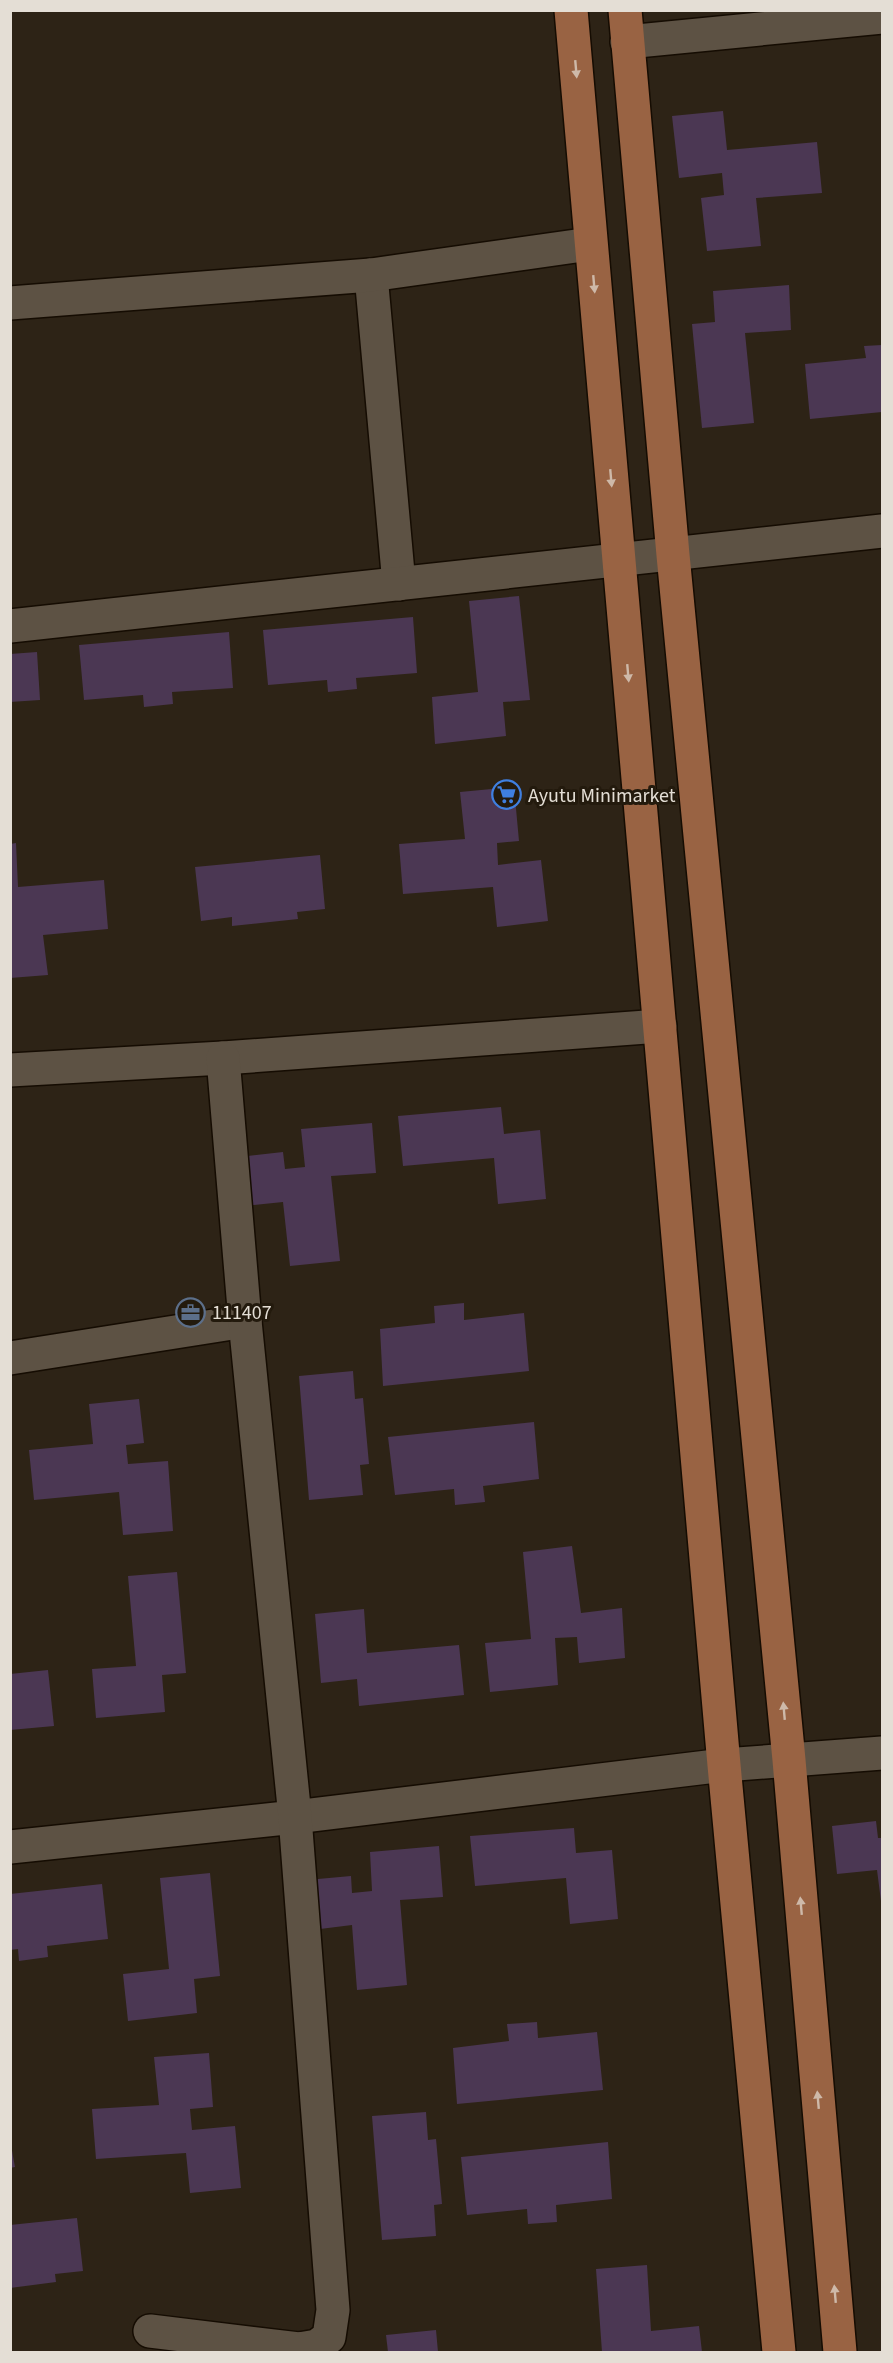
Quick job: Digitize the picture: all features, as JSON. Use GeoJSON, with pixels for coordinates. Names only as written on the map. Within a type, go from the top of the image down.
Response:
{"type":"FeatureCollection","features":[{"type":"Feature","properties":{"kind":"main road"},"geometry":{"type":"LineString","coordinates":[[571,10],[724,1765],[779,2352]]}},
{"type":"Feature","properties":{"kind":"main road"},"geometry":{"type":"LineString","coordinates":[[626,26],[673,555],[789,1760],[840,2352]]}},
{"type":"Feature","properties":{"kind":"street"},"geometry":{"type":"LineString","coordinates":[[626,26],[882,17]]}},
{"type":"Feature","properties":{"kind":"street"},"geometry":{"type":"LineString","coordinates":[[10,303],[371,275],[591,244]]}},
{"type":"Feature","properties":{"kind":"street"},"geometry":{"type":"LineString","coordinates":[[371,275],[399,584]]}},
{"type":"Feature","properties":{"kind":"street"},"geometry":{"type":"LineString","coordinates":[[10,626],[882,531]]}},
{"type":"Feature","properties":{"kind":"street"},"geometry":{"type":"LineString","coordinates":[[10,1070],[223,1058],[660,1026]]}},
{"type":"Feature","properties":{"kind":"street"},"geometry":{"type":"LineString","coordinates":[[150,2331],[299,2349],[317,2346],[329,2337],[333,2310],[295,1816],[245,1321],[223,1058]]}},
{"type":"Feature","properties":{"kind":"street"},"geometry":{"type":"LineString","coordinates":[[10,1358],[245,1321]]}},
{"type":"Feature","properties":{"kind":"street"},"geometry":{"type":"LineString","coordinates":[[10,1847],[724,1765],[882,1753]]}},
{"type":"Feature","properties":{"kind":"building"},"geometry":{"type":"Polygon","coordinates":[[[723,111],[727,150],[817,142],[822,193],[756,198],[761,246],[707,251],[701,198],[724,195],[722,173],[679,178],[672,116],[723,111]]]}},
{"type":"Feature","properties":{"kind":"building"},"geometry":{"type":"Polygon","coordinates":[[[789,285],[791,330],[745,333],[754,423],[702,428],[692,324],[715,322],[713,291],[789,285]]]}},
{"type":"Feature","properties":{"kind":"building"},"geometry":{"type":"Polygon","coordinates":[[[882,345],[882,412],[810,419],[805,364],[866,358],[864,346],[882,345]]]}},
{"type":"Feature","properties":{"kind":"building"},"geometry":{"type":"Polygon","coordinates":[[[519,596],[530,700],[503,702],[506,736],[435,744],[432,697],[478,692],[469,601],[519,596]]]}},
{"type":"Feature","properties":{"kind":"building"},"geometry":{"type":"Polygon","coordinates":[[[413,617],[417,673],[356,678],[357,689],[328,692],[327,680],[268,685],[263,630],[413,617]]]}},
{"type":"Feature","properties":{"kind":"building"},"geometry":{"type":"Polygon","coordinates":[[[229,632],[233,688],[172,692],[173,704],[144,707],[143,695],[84,700],[79,645],[229,632]]]}},
{"type":"Feature","properties":{"kind":"building"},"geometry":{"type":"Polygon","coordinates":[[[37,652],[40,700],[10,702],[10,654],[37,652]]]}},
{"type":"Feature","properties":{"kind":"building"},"geometry":{"type":"Polygon","coordinates":[[[514,787],[519,841],[497,843],[498,865],[541,860],[548,921],[497,927],[493,887],[403,894],[399,844],[465,839],[460,792],[514,787]]]}},
{"type":"Feature","properties":{"kind":"building"},"geometry":{"type":"Polygon","coordinates":[[[16,843],[18,887],[104,880],[108,929],[43,935],[48,975],[10,978],[10,844],[16,843]]]}},
{"type":"Feature","properties":{"kind":"building"},"geometry":{"type":"Polygon","coordinates":[[[320,855],[325,909],[297,912],[298,919],[232,926],[232,917],[201,921],[195,867],[320,855]]]}},
{"type":"Feature","properties":{"kind":"building"},"geometry":{"type":"Polygon","coordinates":[[[501,1107],[504,1134],[540,1130],[546,1199],[498,1204],[494,1158],[403,1166],[398,1116],[501,1107]]]}},
{"type":"Feature","properties":{"kind":"building"},"geometry":{"type":"Polygon","coordinates":[[[372,1123],[376,1173],[331,1176],[340,1261],[290,1266],[283,1202],[244,1206],[239,1157],[283,1152],[285,1169],[305,1167],[301,1129],[372,1123]]]}},
{"type":"Feature","properties":{"kind":"building"},"geometry":{"type":"Polygon","coordinates":[[[464,1303],[464,1320],[524,1313],[529,1371],[383,1386],[380,1329],[435,1323],[434,1306],[464,1303]]]}},
{"type":"Feature","properties":{"kind":"building"},"geometry":{"type":"Polygon","coordinates":[[[353,1371],[355,1399],[363,1398],[369,1464],[360,1465],[363,1495],[309,1500],[299,1376],[353,1371]]]}},
{"type":"Feature","properties":{"kind":"building"},"geometry":{"type":"Polygon","coordinates":[[[139,1399],[144,1443],[126,1445],[128,1464],[168,1461],[173,1531],[123,1535],[119,1492],[34,1500],[29,1450],[93,1444],[89,1404],[139,1399]]]}},
{"type":"Feature","properties":{"kind":"building"},"geometry":{"type":"Polygon","coordinates":[[[534,1422],[539,1479],[483,1486],[485,1502],[455,1505],[454,1489],[395,1495],[388,1437],[534,1422]]]}},
{"type":"Feature","properties":{"kind":"building"},"geometry":{"type":"Polygon","coordinates":[[[572,1546],[581,1613],[622,1608],[625,1658],[579,1663],[577,1637],[555,1638],[558,1685],[490,1692],[485,1643],[531,1639],[523,1552],[572,1546]]]}},
{"type":"Feature","properties":{"kind":"building"},"geometry":{"type":"Polygon","coordinates":[[[177,1572],[186,1673],[162,1675],[165,1712],[96,1718],[92,1669],[136,1666],[128,1576],[177,1572]]]}},
{"type":"Feature","properties":{"kind":"building"},"geometry":{"type":"Polygon","coordinates":[[[364,1609],[367,1653],[459,1645],[464,1695],[359,1706],[357,1679],[321,1683],[315,1614],[364,1609]]]}},
{"type":"Feature","properties":{"kind":"building"},"geometry":{"type":"Polygon","coordinates":[[[48,1670],[54,1726],[10,1730],[10,1674],[48,1670]]]}},
{"type":"Feature","properties":{"kind":"building"},"geometry":{"type":"Polygon","coordinates":[[[876,1821],[878,1838],[882,1838],[882,1909],[877,1870],[837,1874],[832,1826],[876,1821]]]}},
{"type":"Feature","properties":{"kind":"building"},"geometry":{"type":"Polygon","coordinates":[[[574,1828],[576,1853],[612,1850],[618,1919],[570,1924],[566,1878],[475,1886],[470,1836],[574,1828]]]}},
{"type":"Feature","properties":{"kind":"building"},"geometry":{"type":"Polygon","coordinates":[[[439,1846],[443,1897],[400,1900],[407,1985],[357,1990],[352,1925],[312,1930],[307,1880],[351,1876],[352,1893],[372,1891],[370,1852],[439,1846]]]}},
{"type":"Feature","properties":{"kind":"building"},"geometry":{"type":"Polygon","coordinates":[[[210,1873],[220,1976],[194,1979],[197,2013],[128,2021],[123,1974],[169,1969],[160,1878],[210,1873]]]}},
{"type":"Feature","properties":{"kind":"building"},"geometry":{"type":"Polygon","coordinates":[[[102,1884],[108,1939],[47,1946],[48,1957],[19,1961],[18,1949],[10,1950],[10,1894],[102,1884]]]}},
{"type":"Feature","properties":{"kind":"building"},"geometry":{"type":"Polygon","coordinates":[[[537,2022],[538,2038],[597,2032],[603,2090],[457,2104],[453,2048],[509,2041],[507,2024],[537,2022]]]}},
{"type":"Feature","properties":{"kind":"building"},"geometry":{"type":"Polygon","coordinates":[[[209,2053],[213,2107],[190,2109],[192,2130],[235,2126],[241,2188],[190,2193],[186,2153],[96,2159],[92,2109],[159,2105],[154,2057],[209,2053]]]}},
{"type":"Feature","properties":{"kind":"building"},"geometry":{"type":"Polygon","coordinates":[[[426,2112],[428,2140],[436,2139],[442,2204],[434,2205],[436,2236],[382,2240],[372,2116],[426,2112]]]}},
{"type":"Feature","properties":{"kind":"building"},"geometry":{"type":"Polygon","coordinates":[[[10,2140],[15,2167],[10,2168],[10,2140]]]}},
{"type":"Feature","properties":{"kind":"building"},"geometry":{"type":"Polygon","coordinates":[[[608,2142],[612,2199],[556,2205],[557,2222],[528,2224],[527,2209],[467,2215],[461,2157],[608,2142]]]}},
{"type":"Feature","properties":{"kind":"building"},"geometry":{"type":"Polygon","coordinates":[[[77,2218],[83,2271],[55,2274],[56,2282],[10,2288],[10,2225],[77,2218]]]}},
{"type":"Feature","properties":{"kind":"building"},"geometry":{"type":"Polygon","coordinates":[[[647,2265],[651,2331],[699,2326],[702,2352],[602,2352],[596,2269],[647,2265]]]}},
{"type":"Feature","properties":{"kind":"building"},"geometry":{"type":"Polygon","coordinates":[[[436,2330],[438,2352],[388,2352],[386,2335],[436,2330]]]}},
{"type":"Feature","properties":{"kind":"place","name":"Ayutu Minimarket"},"geometry":{"type":"Point","coordinates":[507,795]}},
{"type":"Feature","properties":{"kind":"place","name":"111407"},"geometry":{"type":"Point","coordinates":[191,1312]}}]}
